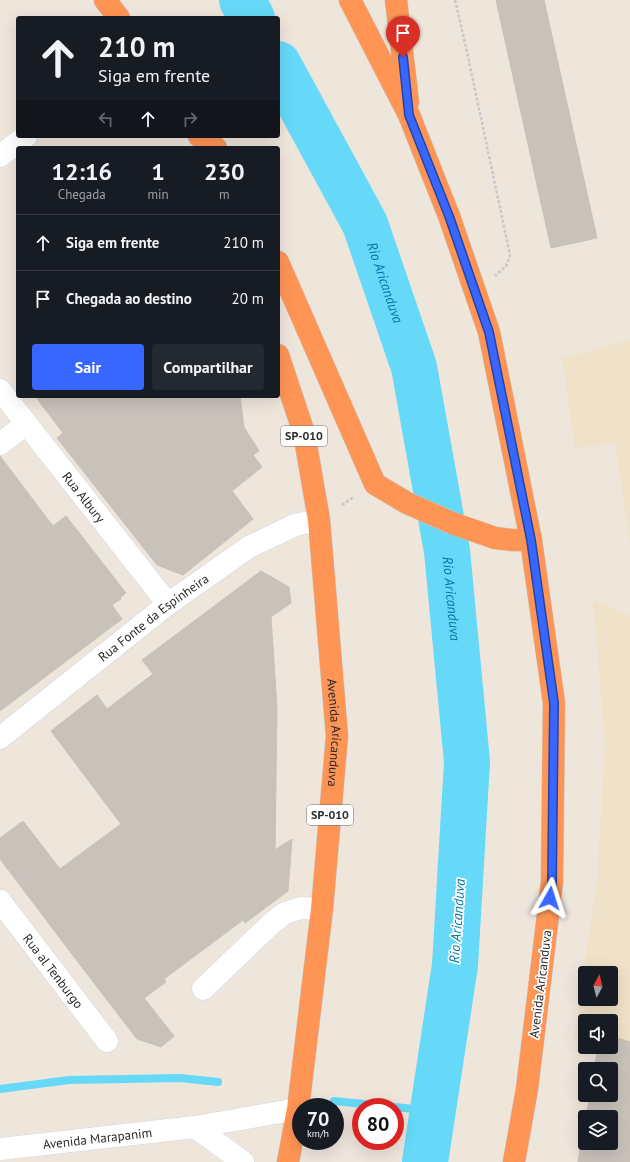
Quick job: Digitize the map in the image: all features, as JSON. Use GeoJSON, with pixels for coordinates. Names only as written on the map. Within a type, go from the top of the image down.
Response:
{"type":"FeatureCollection","features":[{"type":"Feature","properties":{"kind":"highway"},"geometry":{"type":"LineString","coordinates":[[105,0],[117,16]]}},
{"type":"Feature","properties":{"kind":"highway","name":"Avenida Aricanduva"},"geometry":{"type":"LineString","coordinates":[[350,0],[409,115],[449,216],[489,332],[531,540],[554,703],[552,882],[527,1089],[514,1162]]}},
{"type":"Feature","properties":{"kind":"highway"},"geometry":{"type":"LineString","coordinates":[[396,0],[409,115]]}},
{"type":"Feature","properties":{"kind":"highway"},"geometry":{"type":"LineString","coordinates":[[202,138],[213,146]]}},
{"type":"Feature","properties":{"kind":"highway"},"geometry":{"type":"LineString","coordinates":[[280,267],[375,484],[407,503],[452,523],[495,538],[531,540]]}},
{"type":"Feature","properties":{"kind":"highway","name":"Avenida Aricanduva"},"geometry":{"type":"LineString","coordinates":[[280,361],[304,433],[319,520],[337,736],[322,909],[299,1098]]}},
{"type":"Feature","properties":{"kind":"highway","name":"Avenida Aricanduva"},"geometry":{"type":"LineString","coordinates":[[288,1162],[292,1140]]}},
{"type":"Feature","properties":{"kind":"street"},"geometry":{"type":"LineString","coordinates":[[0,156],[23,138]]}},
{"type":"Feature","properties":{"kind":"street","name":"Rua Albury"},"geometry":{"type":"LineString","coordinates":[[0,390],[168,604]]}},
{"type":"Feature","properties":{"kind":"street"},"geometry":{"type":"LineString","coordinates":[[0,444],[26,424]]}},
{"type":"Feature","properties":{"kind":"street","name":"Rua Fonte da Espinheira"},"geometry":{"type":"LineString","coordinates":[[0,738],[168,604],[249,547],[295,525],[319,520]]}},
{"type":"Feature","properties":{"kind":"street","name":"Rua al Tenburgo"},"geometry":{"type":"LineString","coordinates":[[0,901],[107,1041]]}},
{"type":"Feature","properties":{"kind":"street"},"geometry":{"type":"LineString","coordinates":[[203,989],[285,912],[301,908],[322,909]]}},
{"type":"Feature","properties":{"kind":"street","name":"Avenida Marapanim"},"geometry":{"type":"LineString","coordinates":[[0,1149],[195,1127],[292,1109]]}},
{"type":"Feature","properties":{"kind":"street"},"geometry":{"type":"LineString","coordinates":[[195,1127],[243,1162]]}},
{"type":"Feature","properties":{"kind":"path"},"geometry":{"type":"LineString","coordinates":[[455,0],[510,255],[506,266],[476,295]]}},
{"type":"Feature","properties":{"kind":"path"},"geometry":{"type":"LineString","coordinates":[[319,520],[375,484]]}},
{"type":"Feature","properties":{"kind":"shaded area"},"geometry":{"type":"Polygon","coordinates":[[[630,340],[630,543],[615,443],[575,448],[562,358],[630,340]]]}},
{"type":"Feature","properties":{"kind":"shaded area"},"geometry":{"type":"Polygon","coordinates":[[[593,600],[630,616],[630,1054],[618,1050],[618,1014],[578,1014],[578,1038],[574,1037],[579,1006],[618,1006],[618,966],[584,966],[597,880],[605,746],[593,600]]]}},
{"type":"Feature","properties":{"kind":"building"},"geometry":{"type":"Polygon","coordinates":[[[496,0],[544,0],[597,238],[551,248],[496,0]]]}},
{"type":"Feature","properties":{"kind":"building"},"geometry":{"type":"Polygon","coordinates":[[[37,398],[240,398],[244,427],[259,451],[253,455],[262,467],[232,491],[253,519],[183,575],[157,565],[57,438],[63,433],[37,398]]]}},
{"type":"Feature","properties":{"kind":"building"},"geometry":{"type":"Polygon","coordinates":[[[0,456],[53,526],[66,516],[126,593],[120,598],[121,599],[112,605],[122,619],[0,711],[0,456]]]}},
{"type":"Feature","properties":{"kind":"building"},"geometry":{"type":"Polygon","coordinates":[[[261,571],[289,587],[291,603],[271,617],[277,709],[275,850],[292,839],[288,891],[245,923],[243,920],[164,979],[166,982],[144,998],[174,1036],[161,1047],[137,1039],[0,859],[0,838],[23,821],[60,869],[121,824],[51,731],[97,695],[107,709],[153,674],[142,660],[261,571]]]}},
{"type":"Feature","properties":{"kind":"building"},"geometry":{"type":"Polygon","coordinates":[[[618,1038],[630,1042],[630,1162],[578,1162],[580,1150],[618,1150],[618,1110],[587,1110],[589,1102],[618,1102],[618,1062],[595,1062],[597,1054],[618,1054],[618,1038]]]}},
{"type":"Feature","properties":{"kind":"waterway","name":"Rio Aricanduva"},"geometry":{"type":"LineString","coordinates":[[242,0],[251,16]]}},
{"type":"Feature","properties":{"kind":"waterway","name":"Rio Aricanduva"},"geometry":{"type":"LineString","coordinates":[[280,68],[365,224],[414,367],[447,551],[467,762],[455,965],[425,1162]]}},
{"type":"Feature","properties":{"kind":"waterway"},"geometry":{"type":"LineString","coordinates":[[0,1089],[69,1080],[180,1078],[218,1082]]}},
{"type":"Feature","properties":{"kind":"waterway"},"geometry":{"type":"LineString","coordinates":[[344,1102],[352,1103]]}},
{"type":"Feature","properties":{"kind":"waterway"},"geometry":{"type":"LineString","coordinates":[[404,1108],[432,1111]]}},
{"type":"Feature","properties":{"kind":"route"},"geometry":{"type":"LineString","coordinates":[[403,57],[409,115],[449,216],[489,332],[531,540],[554,703],[552,882],[550,898]]}}]}
